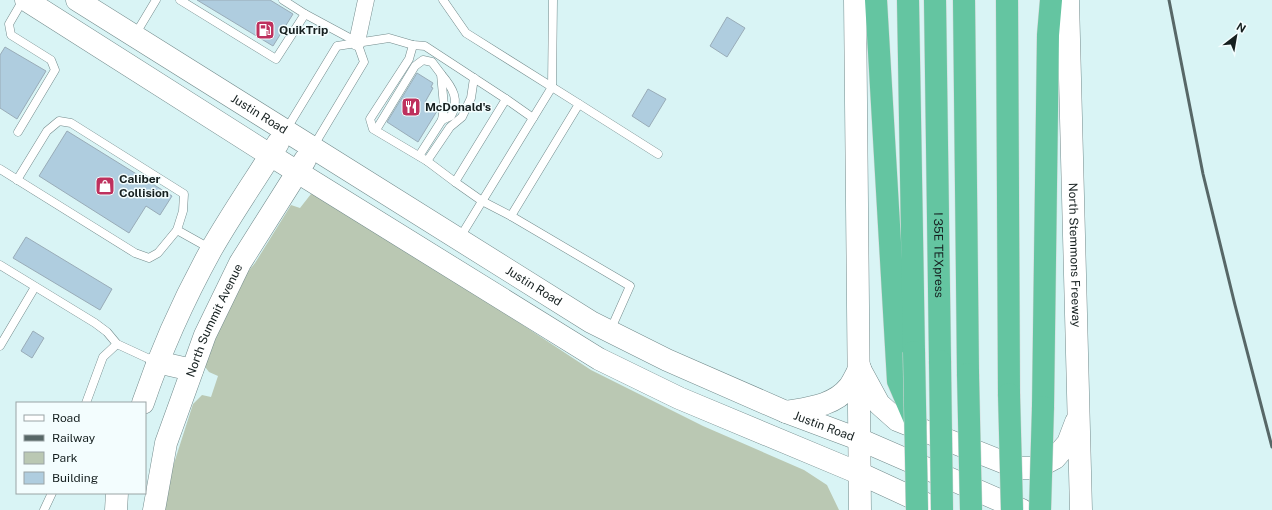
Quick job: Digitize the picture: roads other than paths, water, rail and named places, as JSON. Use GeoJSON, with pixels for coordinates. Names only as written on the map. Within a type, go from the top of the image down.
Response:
{"type":"FeatureCollection","features":[{"type":"Feature","properties":{"kind":"highway"},"geometry":{"type":"LineString","coordinates":[[876,0],[898,381],[916,423]]}},
{"type":"Feature","properties":{"kind":"highway"},"geometry":{"type":"LineString","coordinates":[[908,0],[917,510]]}},
{"type":"Feature","properties":{"kind":"highway","name":"I 35E TEXpress"},"geometry":{"type":"LineString","coordinates":[[935,0],[942,510]]}},
{"type":"Feature","properties":{"kind":"highway"},"geometry":{"type":"LineString","coordinates":[[964,0],[971,510]]}},
{"type":"Feature","properties":{"kind":"highway"},"geometry":{"type":"LineString","coordinates":[[1007,0],[1009,394],[1012,510]]}},
{"type":"Feature","properties":{"kind":"highway"},"geometry":{"type":"LineString","coordinates":[[1040,510],[1043,407],[1048,34],[1051,0]]}},
{"type":"Feature","properties":{"kind":"main road"},"geometry":{"type":"LineString","coordinates":[[25,0],[270,155],[599,359],[686,401],[861,474],[939,510]]}},
{"type":"Feature","properties":{"kind":"main road","name":"Justin Road"},"geometry":{"type":"LineString","coordinates":[[77,0],[286,130],[458,240],[610,332],[667,360],[786,412],[861,440],[1022,510]]}},
{"type":"Feature","properties":{"kind":"main road"},"geometry":{"type":"LineString","coordinates":[[855,0],[861,440],[860,510]]}},
{"type":"Feature","properties":{"kind":"main road","name":"North Stemmons Freeway"},"geometry":{"type":"LineString","coordinates":[[1068,0],[1081,510]]}},
{"type":"Feature","properties":{"kind":"main road"},"geometry":{"type":"LineString","coordinates":[[143,402],[157,362],[212,249],[286,130]]}},
{"type":"Feature","properties":{"kind":"main road","name":"North Summit Avenue"},"geometry":{"type":"LineString","coordinates":[[154,510],[166,443],[205,335],[240,263],[298,172],[312,147]]}},
{"type":"Feature","properties":{"kind":"main road"},"geometry":{"type":"LineString","coordinates":[[157,362],[192,370]]}},
{"type":"Feature","properties":{"kind":"main road"},"geometry":{"type":"LineString","coordinates":[[786,412],[818,407],[831,401],[848,388],[860,368]]}},
{"type":"Feature","properties":{"kind":"main road"},"geometry":{"type":"LineString","coordinates":[[860,368],[880,404],[897,420],[1018,468],[1036,468],[1055,458],[1068,443],[1078,414]]}},
{"type":"Feature","properties":{"kind":"main road"},"geometry":{"type":"LineString","coordinates":[[116,510],[118,494]]}},
{"type":"Feature","properties":{"kind":"street"},"geometry":{"type":"LineString","coordinates":[[358,42],[366,0]]}},
{"type":"Feature","properties":{"kind":"lane"},"geometry":{"type":"LineString","coordinates":[[18,132],[54,70],[51,60],[11,35],[9,24],[25,0]]}},
{"type":"Feature","properties":{"kind":"lane"},"geometry":{"type":"LineString","coordinates":[[134,36],[156,0]]}},
{"type":"Feature","properties":{"kind":"lane"},"geometry":{"type":"LineString","coordinates":[[180,0],[276,59],[305,14]]}},
{"type":"Feature","properties":{"kind":"lane"},"geometry":{"type":"LineString","coordinates":[[283,0],[305,14],[358,42],[364,62],[312,147]]}},
{"type":"Feature","properties":{"kind":"lane"},"geometry":{"type":"LineString","coordinates":[[442,0],[466,33],[658,154]]}},
{"type":"Feature","properties":{"kind":"lane"},"geometry":{"type":"LineString","coordinates":[[458,240],[552,87],[553,0]]}},
{"type":"Feature","properties":{"kind":"lane"},"geometry":{"type":"LineString","coordinates":[[286,130],[338,46],[389,38],[413,45],[426,46],[533,118]]}},
{"type":"Feature","properties":{"kind":"lane"},"geometry":{"type":"LineString","coordinates":[[413,45],[409,59],[370,120],[373,129],[419,156],[482,201],[511,216],[630,286],[610,332]]}},
{"type":"Feature","properties":{"kind":"lane"},"geometry":{"type":"LineString","coordinates":[[376,130],[418,63],[423,60],[432,62],[452,89],[456,102],[451,116],[442,120]]}},
{"type":"Feature","properties":{"kind":"lane"},"geometry":{"type":"LineString","coordinates":[[419,156],[442,120],[444,106],[441,74]]}},
{"type":"Feature","properties":{"kind":"lane"},"geometry":{"type":"LineString","coordinates":[[426,161],[450,128],[462,117],[471,98],[474,78]]}},
{"type":"Feature","properties":{"kind":"lane"},"geometry":{"type":"LineString","coordinates":[[455,182],[506,99]]}},
{"type":"Feature","properties":{"kind":"lane"},"geometry":{"type":"LineString","coordinates":[[511,216],[579,104]]}},
{"type":"Feature","properties":{"kind":"lane"},"geometry":{"type":"LineString","coordinates":[[0,169],[17,180],[135,253],[149,258],[158,253],[177,230],[183,211],[184,194],[71,123],[59,121],[47,130],[17,180]]}},
{"type":"Feature","properties":{"kind":"lane"},"geometry":{"type":"LineString","coordinates":[[177,230],[212,249]]}},
{"type":"Feature","properties":{"kind":"lane"},"geometry":{"type":"LineString","coordinates":[[0,265],[96,323],[107,332],[117,344],[157,362]]}},
{"type":"Feature","properties":{"kind":"lane"},"geometry":{"type":"LineString","coordinates":[[0,346],[35,287]]}},
{"type":"Feature","properties":{"kind":"lane"},"geometry":{"type":"LineString","coordinates":[[86,402],[103,358],[117,344]]}},
{"type":"Feature","properties":{"kind":"lane"},"geometry":{"type":"LineString","coordinates":[[44,510],[52,494]]}},
{"type":"Feature","properties":{"kind":"railway"},"geometry":{"type":"LineString","coordinates":[[1169,0],[1203,174],[1272,447]]}},
{"type":"Feature","properties":{"kind":"place","name":"QuikTrip"},"geometry":{"type":"Point","coordinates":[265,30]}},
{"type":"Feature","properties":{"kind":"place","name":"McDonald's"},"geometry":{"type":"Point","coordinates":[411,107]}},
{"type":"Feature","properties":{"kind":"place","name":"Caliber Collision"},"geometry":{"type":"Point","coordinates":[105,186]}}]}
